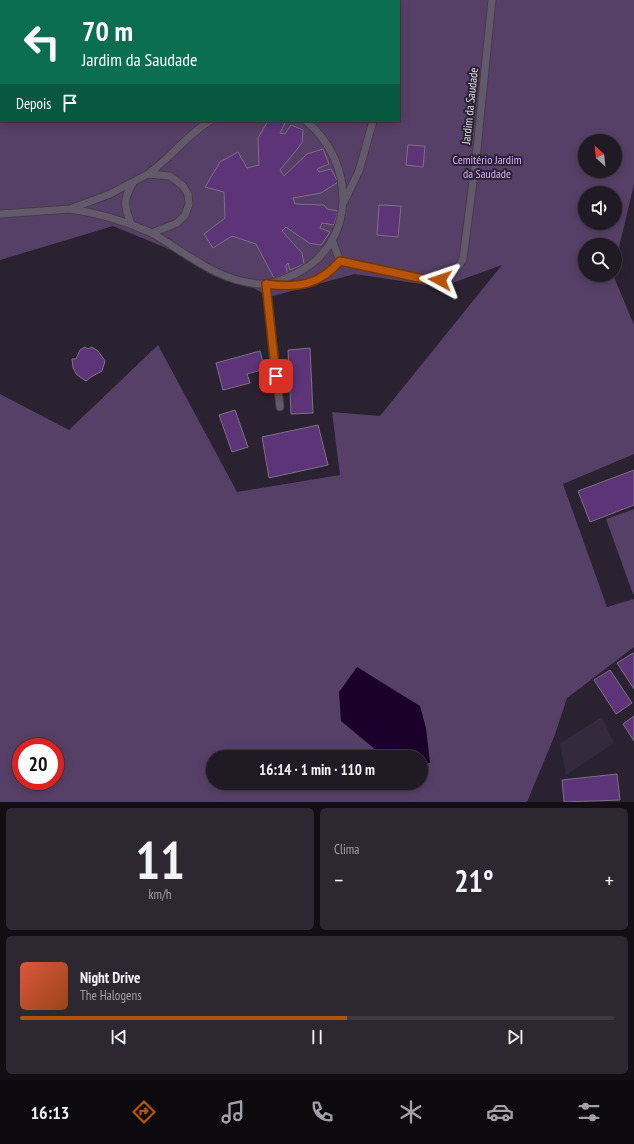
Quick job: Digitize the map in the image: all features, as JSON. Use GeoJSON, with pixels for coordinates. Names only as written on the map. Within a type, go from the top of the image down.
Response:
{"type":"FeatureCollection","features":[{"type":"Feature","properties":{"kind":"lane","name":"Jardim da Saudade"},"geometry":{"type":"LineString","coordinates":[[340,261],[428,280],[440,280],[450,276],[458,269],[463,259],[476,159],[492,0]]}},
{"type":"Feature","properties":{"kind":"lane"},"geometry":{"type":"LineString","coordinates":[[70,209],[95,201],[148,174],[162,164],[202,126],[208,122]]}},
{"type":"Feature","properties":{"kind":"lane"},"geometry":{"type":"LineString","coordinates":[[307,122],[317,130],[336,162],[341,178],[344,202]]}},
{"type":"Feature","properties":{"kind":"lane"},"geometry":{"type":"LineString","coordinates":[[266,284],[303,270],[315,261],[332,240],[337,229],[344,202],[358,171],[373,122]]}},
{"type":"Feature","properties":{"kind":"lane"},"geometry":{"type":"LineString","coordinates":[[148,174],[161,174],[178,179],[184,186],[188,199],[185,215],[177,223],[152,233]]}},
{"type":"Feature","properties":{"kind":"lane"},"geometry":{"type":"LineString","coordinates":[[131,224],[125,201],[127,193],[134,182]]}},
{"type":"Feature","properties":{"kind":"lane"},"geometry":{"type":"LineString","coordinates":[[0,214],[70,209],[97,213],[131,224],[152,233],[214,271],[249,283],[287,287],[303,285],[320,279],[331,271],[340,261],[332,240]]}},
{"type":"Feature","properties":{"kind":"lane"},"geometry":{"type":"LineString","coordinates":[[266,284],[280,407]]}},
{"type":"Feature","properties":{"kind":"shaded area"},"geometry":{"type":"Polygon","coordinates":[[[357,667],[420,706],[426,728],[430,763],[428,763],[428,750],[376,750],[341,721],[339,692],[357,667]]]}},
{"type":"Feature","properties":{"kind":"shaded area"},"geometry":{"type":"Polygon","coordinates":[[[602,717],[614,743],[566,775],[560,743],[602,717]]]}},
{"type":"Feature","properties":{"kind":"green space","name":"Cemitério Jardim da Saudade"},"geometry":{"type":"Polygon","coordinates":[[[400,0],[634,0],[634,184],[621,238],[578,238],[578,282],[616,282],[634,325],[634,454],[563,484],[607,607],[634,599],[634,647],[567,698],[554,737],[527,802],[0,802],[0,394],[69,430],[158,345],[237,492],[340,475],[332,412],[380,416],[502,265],[441,287],[355,274],[269,297],[232,275],[113,226],[0,260],[0,122],[400,122],[400,0]]]}},
{"type":"Feature","properties":{"kind":"green space"},"geometry":{"type":"Polygon","coordinates":[[[634,509],[634,594],[633,594],[606,519],[634,509]]]}},
{"type":"Feature","properties":{"kind":"building"},"geometry":{"type":"Polygon","coordinates":[[[267,122],[285,123],[280,133],[285,134],[291,125],[303,130],[302,143],[280,170],[284,176],[307,154],[323,149],[329,164],[317,169],[319,172],[331,169],[338,182],[321,193],[293,198],[295,204],[324,205],[327,209],[338,211],[334,225],[322,223],[320,228],[330,232],[321,245],[309,243],[286,227],[282,231],[302,253],[304,264],[290,270],[288,263],[286,265],[287,273],[274,278],[256,244],[232,236],[213,248],[204,234],[225,218],[224,192],[205,187],[220,162],[238,152],[247,168],[259,165],[258,138],[267,122]]]}},
{"type":"Feature","properties":{"kind":"building"},"geometry":{"type":"Polygon","coordinates":[[[408,145],[425,146],[423,167],[406,165],[408,145]]]}},
{"type":"Feature","properties":{"kind":"building"},"geometry":{"type":"Polygon","coordinates":[[[379,205],[401,206],[398,237],[377,235],[379,205]]]}},
{"type":"Feature","properties":{"kind":"building"},"geometry":{"type":"Polygon","coordinates":[[[85,347],[88,349],[92,347],[98,351],[105,361],[102,371],[86,381],[77,375],[73,368],[72,359],[76,359],[80,350],[85,347]]]}},
{"type":"Feature","properties":{"kind":"building"},"geometry":{"type":"Polygon","coordinates":[[[310,348],[313,413],[291,414],[288,350],[310,348]]]}},
{"type":"Feature","properties":{"kind":"building"},"geometry":{"type":"Polygon","coordinates":[[[260,351],[265,369],[247,374],[250,383],[223,390],[216,363],[260,351]]]}},
{"type":"Feature","properties":{"kind":"building"},"geometry":{"type":"Polygon","coordinates":[[[235,410],[248,447],[232,452],[219,415],[235,410]]]}},
{"type":"Feature","properties":{"kind":"building"},"geometry":{"type":"Polygon","coordinates":[[[318,425],[328,465],[269,478],[262,437],[318,425]]]}},
{"type":"Feature","properties":{"kind":"building"},"geometry":{"type":"Polygon","coordinates":[[[634,470],[634,505],[590,522],[578,491],[634,470]]]}},
{"type":"Feature","properties":{"kind":"building"},"geometry":{"type":"Polygon","coordinates":[[[633,653],[634,654],[634,689],[617,663],[633,653]]]}},
{"type":"Feature","properties":{"kind":"building"},"geometry":{"type":"Polygon","coordinates":[[[610,670],[632,703],[616,714],[594,680],[610,670]]]}},
{"type":"Feature","properties":{"kind":"building"},"geometry":{"type":"Polygon","coordinates":[[[634,716],[634,741],[623,724],[634,716]]]}},
{"type":"Feature","properties":{"kind":"building"},"geometry":{"type":"Polygon","coordinates":[[[617,774],[620,800],[564,802],[562,780],[617,774]]]}},
{"type":"Feature","properties":{"kind":"route"},"geometry":{"type":"LineString","coordinates":[[276,376],[266,284],[287,287],[303,285],[320,279],[331,271],[340,261],[428,280],[440,280]]}}]}
